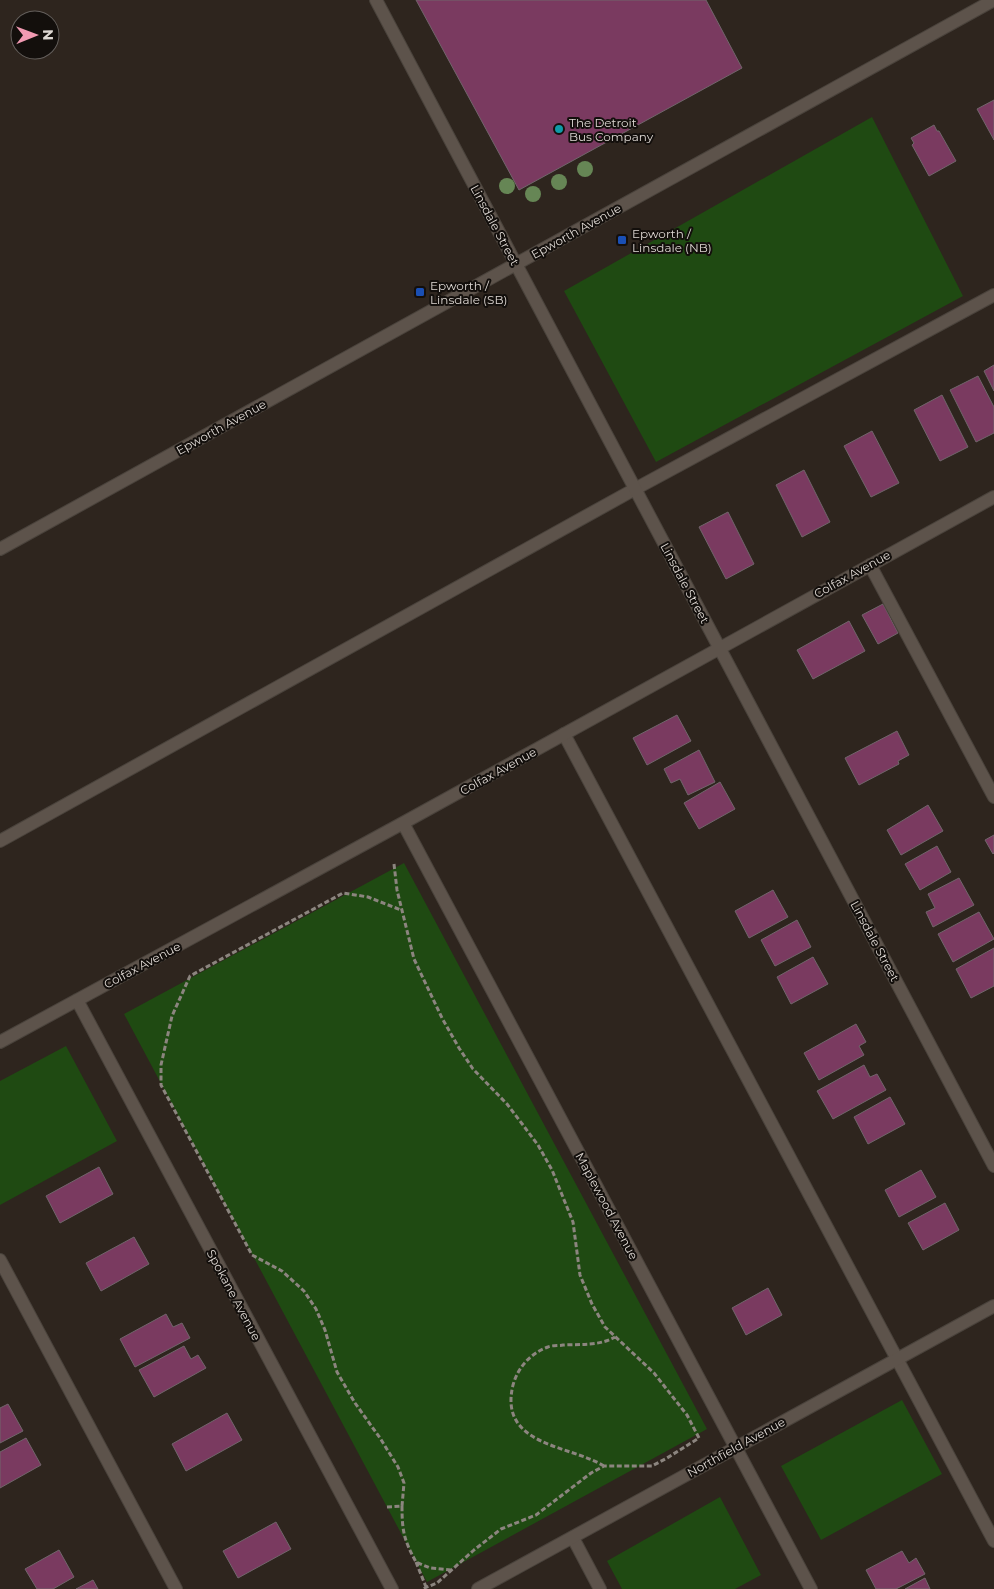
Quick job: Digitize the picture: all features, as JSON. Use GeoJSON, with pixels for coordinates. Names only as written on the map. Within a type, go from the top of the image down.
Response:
{"type":"FeatureCollection","features":[{"type":"Feature","properties":{"kind":"street","name":"Linsdale Street"},"geometry":{"type":"LineString","coordinates":[[376,0],[994,1166]]}},
{"type":"Feature","properties":{"kind":"street","name":"Epworth Avenue"},"geometry":{"type":"LineString","coordinates":[[0,549],[994,0]]}},
{"type":"Feature","properties":{"kind":"street"},"geometry":{"type":"LineString","coordinates":[[0,841],[636,489],[994,295]]}},
{"type":"Feature","properties":{"kind":"street","name":"Colfax Avenue"},"geometry":{"type":"LineString","coordinates":[[0,1042],[403,823],[994,496]]}},
{"type":"Feature","properties":{"kind":"street"},"geometry":{"type":"LineString","coordinates":[[870,564],[994,797]]}},
{"type":"Feature","properties":{"kind":"street"},"geometry":{"type":"LineString","coordinates":[[564,734],[994,1541]]}},
{"type":"Feature","properties":{"kind":"street","name":"Maplewood Avenue"},"geometry":{"type":"LineString","coordinates":[[403,823],[811,1589]]}},
{"type":"Feature","properties":{"kind":"street","name":"Spokane Avenue"},"geometry":{"type":"LineString","coordinates":[[77,1000],[392,1589]]}},
{"type":"Feature","properties":{"kind":"street"},"geometry":{"type":"LineString","coordinates":[[0,1260],[176,1589]]}},
{"type":"Feature","properties":{"kind":"street","name":"Northfield Avenue"},"geometry":{"type":"LineString","coordinates":[[478,1589],[994,1306]]}},
{"type":"Feature","properties":{"kind":"street"},"geometry":{"type":"LineString","coordinates":[[573,1538],[600,1589]]}},
{"type":"Feature","properties":{"kind":"path"},"geometry":{"type":"LineString","coordinates":[[394,864],[401,911],[414,959],[442,1018],[459,1048],[474,1069],[507,1104],[538,1145],[552,1170],[573,1222],[580,1275],[592,1304],[605,1327],[654,1373],[687,1415],[699,1438],[652,1466],[604,1466],[579,1481],[536,1515],[501,1529],[436,1582],[424,1588],[402,1528],[404,1483],[398,1467],[355,1403],[337,1372],[325,1330],[316,1309],[304,1291],[282,1271],[252,1255],[161,1085],[162,1065],[172,1016],[190,976],[343,893],[368,897],[401,911]]}},
{"type":"Feature","properties":{"kind":"path"},"geometry":{"type":"LineString","coordinates":[[604,1466],[593,1459],[550,1446],[533,1438],[519,1424],[512,1408],[513,1388],[517,1372],[530,1357],[549,1346],[606,1342],[615,1337]]}},
{"type":"Feature","properties":{"kind":"path"},"geometry":{"type":"LineString","coordinates":[[387,1506],[402,1506]]}},
{"type":"Feature","properties":{"kind":"path"},"geometry":{"type":"LineString","coordinates":[[416,1562],[430,1568],[451,1570]]}},
{"type":"Feature","properties":{"kind":"green space"},"geometry":{"type":"Polygon","coordinates":[[[872,117],[963,296],[656,462],[564,291],[872,117]]]}},
{"type":"Feature","properties":{"kind":"green space"},"geometry":{"type":"Polygon","coordinates":[[[404,863],[707,1429],[427,1582],[124,1014],[404,863]]]}},
{"type":"Feature","properties":{"kind":"green space"},"geometry":{"type":"Polygon","coordinates":[[[66,1046],[117,1141],[0,1205],[0,1081],[66,1046]]]}},
{"type":"Feature","properties":{"kind":"green space"},"geometry":{"type":"Polygon","coordinates":[[[902,1400],[942,1474],[821,1540],[781,1466],[902,1400]]]}},
{"type":"Feature","properties":{"kind":"green space"},"geometry":{"type":"Polygon","coordinates":[[[720,1497],[761,1575],[735,1589],[622,1589],[607,1561],[720,1497]]]}},
{"type":"Feature","properties":{"kind":"building","name":"The Detroit Bus Company"},"geometry":{"type":"Polygon","coordinates":[[[416,0],[706,0],[742,68],[519,190],[416,0]]]}},
{"type":"Feature","properties":{"kind":"building"},"geometry":{"type":"Polygon","coordinates":[[[994,100],[994,140],[977,109],[994,100]]]}},
{"type":"Feature","properties":{"kind":"building"},"geometry":{"type":"Polygon","coordinates":[[[934,125],[956,161],[929,176],[912,145],[914,143],[911,138],[934,125]]]}},
{"type":"Feature","properties":{"kind":"building"},"geometry":{"type":"Polygon","coordinates":[[[994,365],[994,391],[984,371],[994,365]]]}},
{"type":"Feature","properties":{"kind":"building"},"geometry":{"type":"Polygon","coordinates":[[[978,376],[994,407],[994,433],[976,442],[950,390],[978,376]]]}},
{"type":"Feature","properties":{"kind":"building"},"geometry":{"type":"Polygon","coordinates":[[[942,395],[968,447],[940,461],[914,410],[942,395]]]}},
{"type":"Feature","properties":{"kind":"building"},"geometry":{"type":"Polygon","coordinates":[[[872,431],[899,483],[871,497],[844,446],[872,431]]]}},
{"type":"Feature","properties":{"kind":"building"},"geometry":{"type":"Polygon","coordinates":[[[804,470],[830,522],[802,537],[776,485],[804,470]]]}},
{"type":"Feature","properties":{"kind":"building"},"geometry":{"type":"Polygon","coordinates":[[[728,512],[754,564],[726,579],[699,527],[728,512]]]}},
{"type":"Feature","properties":{"kind":"building"},"geometry":{"type":"Polygon","coordinates":[[[883,604],[898,633],[878,644],[862,615],[883,604]]]}},
{"type":"Feature","properties":{"kind":"building"},"geometry":{"type":"Polygon","coordinates":[[[849,621],[865,651],[813,679],[797,650],[849,621]]]}},
{"type":"Feature","properties":{"kind":"building"},"geometry":{"type":"Polygon","coordinates":[[[677,715],[691,741],[647,765],[633,738],[677,715]]]}},
{"type":"Feature","properties":{"kind":"building"},"geometry":{"type":"Polygon","coordinates":[[[897,731],[909,755],[898,761],[899,764],[859,785],[845,758],[897,731]]]}},
{"type":"Feature","properties":{"kind":"building"},"geometry":{"type":"Polygon","coordinates":[[[699,750],[715,782],[688,795],[680,779],[671,783],[664,769],[699,750]]]}},
{"type":"Feature","properties":{"kind":"building"},"geometry":{"type":"Polygon","coordinates":[[[720,782],[735,809],[699,829],[684,803],[720,782]]]}},
{"type":"Feature","properties":{"kind":"building"},"geometry":{"type":"Polygon","coordinates":[[[928,805],[943,831],[901,855],[887,830],[928,805]]]}},
{"type":"Feature","properties":{"kind":"building"},"geometry":{"type":"Polygon","coordinates":[[[994,835],[994,853],[993,854],[985,840],[994,835]]]}},
{"type":"Feature","properties":{"kind":"building"},"geometry":{"type":"Polygon","coordinates":[[[937,846],[951,872],[920,890],[905,864],[937,846]]]}},
{"type":"Feature","properties":{"kind":"building"},"geometry":{"type":"Polygon","coordinates":[[[959,878],[974,905],[933,927],[926,912],[935,908],[928,894],[959,878]]]}},
{"type":"Feature","properties":{"kind":"building"},"geometry":{"type":"Polygon","coordinates":[[[773,890],[788,917],[749,938],[735,911],[773,890]]]}},
{"type":"Feature","properties":{"kind":"building"},"geometry":{"type":"Polygon","coordinates":[[[979,912],[994,939],[953,962],[938,934],[979,912]]]}},
{"type":"Feature","properties":{"kind":"building"},"geometry":{"type":"Polygon","coordinates":[[[797,920],[811,947],[775,966],[761,940],[797,920]]]}},
{"type":"Feature","properties":{"kind":"building"},"geometry":{"type":"Polygon","coordinates":[[[994,948],[994,986],[971,998],[956,969],[994,948]]]}},
{"type":"Feature","properties":{"kind":"building"},"geometry":{"type":"Polygon","coordinates":[[[813,957],[828,984],[791,1004],[777,977],[813,957]]]}},
{"type":"Feature","properties":{"kind":"building"},"geometry":{"type":"Polygon","coordinates":[[[856,1024],[866,1042],[859,1046],[864,1055],[819,1080],[804,1053],[856,1024]]]}},
{"type":"Feature","properties":{"kind":"building"},"geometry":{"type":"Polygon","coordinates":[[[864,1065],[870,1077],[877,1074],[886,1090],[833,1119],[817,1091],[864,1065]]]}},
{"type":"Feature","properties":{"kind":"building"},"geometry":{"type":"Polygon","coordinates":[[[890,1097],[905,1124],[868,1144],[854,1117],[890,1097]]]}},
{"type":"Feature","properties":{"kind":"building"},"geometry":{"type":"Polygon","coordinates":[[[99,1167],[113,1194],[60,1223],[46,1196],[99,1167]]]}},
{"type":"Feature","properties":{"kind":"building"},"geometry":{"type":"Polygon","coordinates":[[[921,1170],[936,1197],[899,1217],[885,1190],[921,1170]]]}},
{"type":"Feature","properties":{"kind":"building"},"geometry":{"type":"Polygon","coordinates":[[[945,1203],[959,1230],[923,1250],[908,1223],[945,1203]]]}},
{"type":"Feature","properties":{"kind":"building"},"geometry":{"type":"Polygon","coordinates":[[[134,1237],[149,1264],[101,1291],[86,1263],[134,1237]]]}},
{"type":"Feature","properties":{"kind":"building"},"geometry":{"type":"Polygon","coordinates":[[[768,1288],[782,1315],[746,1335],[732,1308],[768,1288]]]}},
{"type":"Feature","properties":{"kind":"building"},"geometry":{"type":"Polygon","coordinates":[[[166,1314],[173,1327],[182,1323],[190,1338],[135,1367],[120,1339],[166,1314]]]}},
{"type":"Feature","properties":{"kind":"building"},"geometry":{"type":"Polygon","coordinates":[[[184,1346],[191,1359],[198,1355],[206,1368],[154,1397],[139,1370],[184,1346]]]}},
{"type":"Feature","properties":{"kind":"building"},"geometry":{"type":"Polygon","coordinates":[[[8,1404],[23,1431],[0,1443],[0,1408],[8,1404]]]}},
{"type":"Feature","properties":{"kind":"building"},"geometry":{"type":"Polygon","coordinates":[[[227,1413],[242,1440],[186,1471],[172,1444],[227,1413]]]}},
{"type":"Feature","properties":{"kind":"building"},"geometry":{"type":"Polygon","coordinates":[[[26,1438],[41,1465],[0,1488],[0,1452],[26,1438]]]}},
{"type":"Feature","properties":{"kind":"building"},"geometry":{"type":"Polygon","coordinates":[[[276,1522],[291,1549],[238,1578],[223,1551],[276,1522]]]}},
{"type":"Feature","properties":{"kind":"building"},"geometry":{"type":"Polygon","coordinates":[[[59,1550],[74,1577],[53,1589],[37,1589],[25,1569],[59,1550]]]}},
{"type":"Feature","properties":{"kind":"building"},"geometry":{"type":"Polygon","coordinates":[[[902,1551],[909,1563],[916,1558],[925,1574],[896,1589],[876,1589],[866,1570],[902,1551]]]}},
{"type":"Feature","properties":{"kind":"building"},"geometry":{"type":"Polygon","coordinates":[[[925,1578],[930,1589],[905,1589],[925,1578]]]}},
{"type":"Feature","properties":{"kind":"building"},"geometry":{"type":"Polygon","coordinates":[[[93,1580],[98,1589],[76,1589],[93,1580]]]}},
{"type":"Feature","properties":{"kind":"place","name":"The Detroit Bus Company"},"geometry":{"type":"Point","coordinates":[559,129]}},
{"type":"Feature","properties":{"kind":"place","name":"Epworth / Linsdale (NB)"},"geometry":{"type":"Point","coordinates":[622,240]}},
{"type":"Feature","properties":{"kind":"place","name":"Epworth / Linsdale (SB)"},"geometry":{"type":"Point","coordinates":[420,292]}}]}
